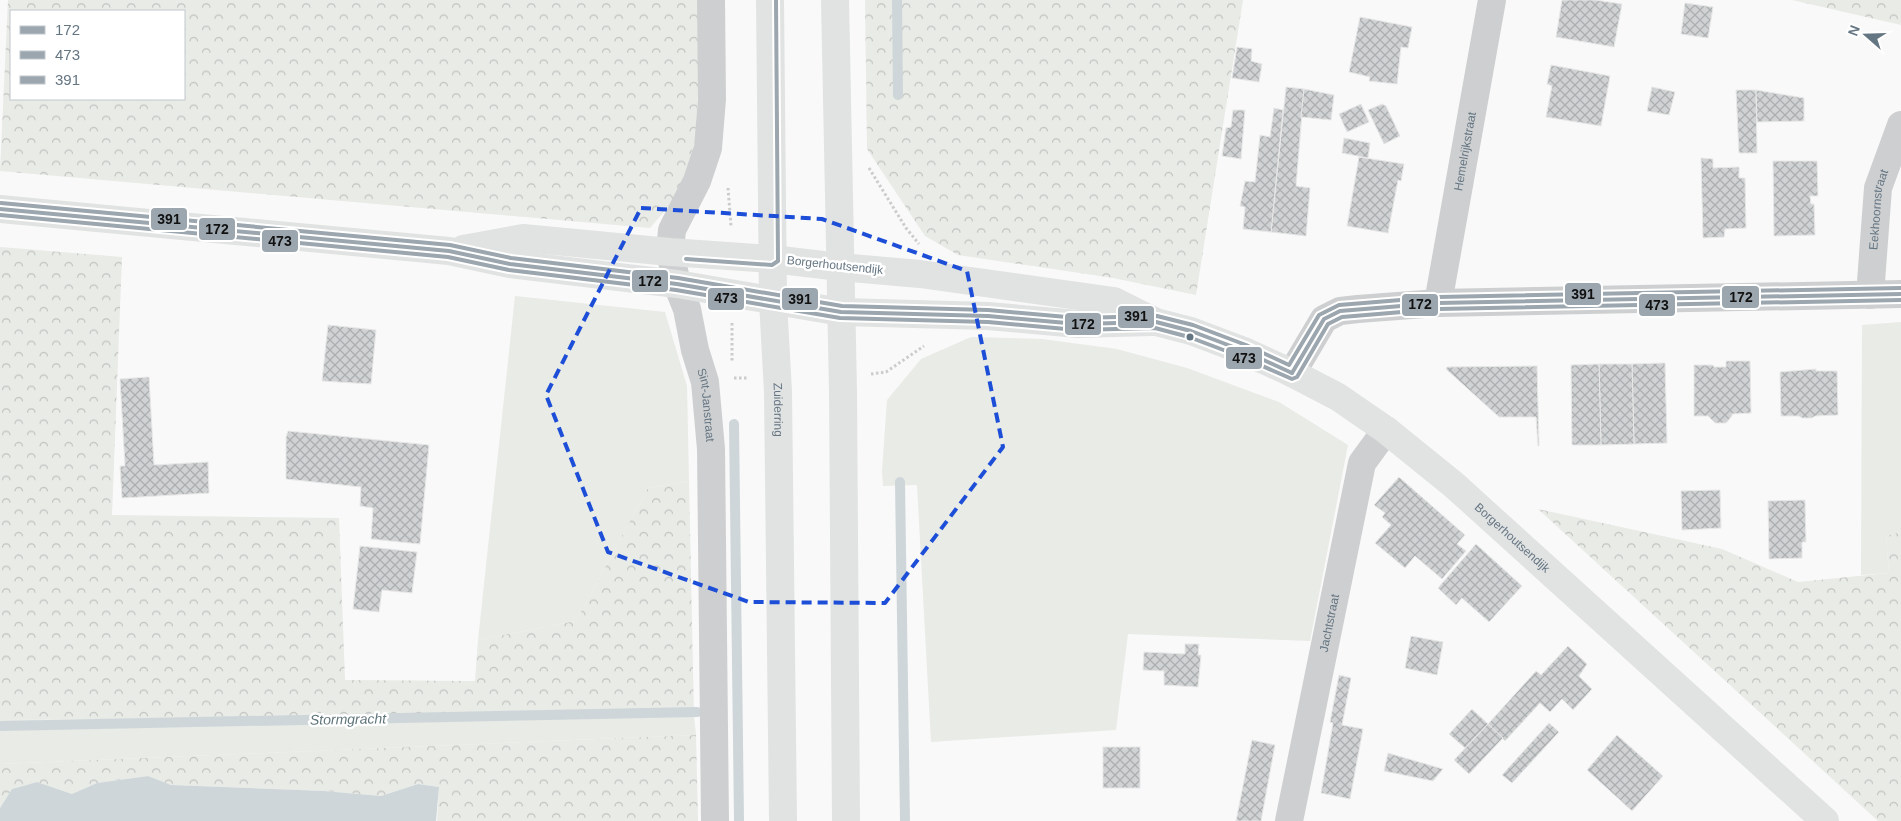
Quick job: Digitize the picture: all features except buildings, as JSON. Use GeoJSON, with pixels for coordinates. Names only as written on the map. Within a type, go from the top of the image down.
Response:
{"type":"FeatureCollection","features":[{"type":"Feature","properties":{"kind":"main road","name":"Zuiderring"},"geometry":{"type":"LineString","coordinates":[[770,0],[772,259],[777,378],[784,821]]}},
{"type":"Feature","properties":{"kind":"main road"},"geometry":{"type":"LineString","coordinates":[[835,0],[842,376],[846,821]]}},
{"type":"Feature","properties":{"kind":"main road","name":"Borgerhoutsendijk"},"geometry":{"type":"LineString","coordinates":[[0,209],[449,251],[510,264],[677,284],[841,312],[988,316],[1078,324],[1156,322]]}},
{"type":"Feature","properties":{"kind":"main road","name":"Borgerhoutsendijk"},"geometry":{"type":"LineString","coordinates":[[449,251],[523,238],[670,252],[772,259],[920,274],[1114,301],[1156,322],[1191,331],[1218,341],[1292,373],[1338,397],[1386,430],[1454,486],[1825,821]]}},
{"type":"Feature","properties":{"kind":"street","name":"Sint-Janstraat"},"geometry":{"type":"LineString","coordinates":[[711,0],[712,98],[708,148],[697,181],[672,230],[670,252],[677,284],[687,309],[705,382],[711,449],[715,821]]}},
{"type":"Feature","properties":{"kind":"street","name":"Hemelrijkstraat"},"geometry":{"type":"LineString","coordinates":[[1438,303],[1492,0]]}},
{"type":"Feature","properties":{"kind":"street","name":"Eekhoornstraat"},"geometry":{"type":"LineString","coordinates":[[1870,296],[1878,188],[1901,126]]}},
{"type":"Feature","properties":{"kind":"street"},"geometry":{"type":"LineString","coordinates":[[1292,373],[1324,319],[1340,311],[1438,303],[1901,294]]}},
{"type":"Feature","properties":{"kind":"street","name":"Jachtstraat"},"geometry":{"type":"LineString","coordinates":[[1288,821],[1362,463],[1386,430]]}},
{"type":"Feature","properties":{"kind":"path"},"geometry":{"type":"LineString","coordinates":[[838,162],[862,163],[871,170],[906,228],[922,248]]}},
{"type":"Feature","properties":{"kind":"path"},"geometry":{"type":"LineString","coordinates":[[842,376],[886,372],[924,345]]}},
{"type":"Feature","properties":{"kind":"path"},"geometry":{"type":"LineString","coordinates":[[732,378],[777,378]]}},
{"type":"Feature","properties":{"kind":"highlighted area"},"geometry":{"type":"Polygon","coordinates":[[[641,208],[822,219],[967,271],[1003,447],[885,603],[749,602],[608,552],[546,395],[641,208]]]}},
{"type":"Feature","properties":{"kind":"green space"},"geometry":{"type":"Polygon","coordinates":[[[8,0],[699,0],[700,62],[695,142],[680,193],[650,228],[0,171],[8,0]]]}},
{"type":"Feature","properties":{"kind":"green space"},"geometry":{"type":"Polygon","coordinates":[[[865,0],[1243,0],[1196,295],[1113,278],[958,255],[925,236],[867,149],[865,0]]]}},
{"type":"Feature","properties":{"kind":"green space"},"geometry":{"type":"Polygon","coordinates":[[[1792,0],[1901,0],[1901,25],[1792,0]]]}},
{"type":"Feature","properties":{"kind":"green space"},"geometry":{"type":"Polygon","coordinates":[[[0,247],[122,257],[112,515],[339,518],[345,680],[475,681],[478,640],[576,621],[648,488],[689,481],[694,716],[0,720],[0,247]]]}},
{"type":"Feature","properties":{"kind":"green space"},"geometry":{"type":"Polygon","coordinates":[[[515,296],[665,312],[687,386],[689,481],[648,488],[576,621],[478,640],[515,296]]]}},
{"type":"Feature","properties":{"kind":"green space"},"geometry":{"type":"Polygon","coordinates":[[[1901,322],[1901,532],[1886,536],[1889,573],[1861,575],[1862,325],[1901,322]]]}},
{"type":"Feature","properties":{"kind":"green space"},"geometry":{"type":"Polygon","coordinates":[[[971,337],[1042,339],[1117,349],[1187,368],[1279,402],[1348,445],[1310,641],[1128,634],[1116,730],[931,742],[917,485],[883,486],[882,471],[887,400],[921,359],[971,337]]]}},
{"type":"Feature","properties":{"kind":"green space"},"geometry":{"type":"Polygon","coordinates":[[[1538,509],[1722,549],[1798,582],[1889,573],[1886,536],[1901,532],[1901,821],[1878,821],[1538,509]]]}},
{"type":"Feature","properties":{"kind":"green space"},"geometry":{"type":"Polygon","coordinates":[[[694,716],[696,735],[0,764],[0,720],[694,716]]]}},
{"type":"Feature","properties":{"kind":"green space"},"geometry":{"type":"Polygon","coordinates":[[[696,735],[698,821],[437,821],[439,787],[418,784],[381,796],[324,791],[171,785],[148,776],[97,783],[72,794],[37,782],[12,789],[0,808],[0,764],[696,735]]]}},
{"type":"Feature","properties":{"kind":"shaded area"},"geometry":{"type":"Polygon","coordinates":[[[148,776],[171,785],[324,791],[381,796],[418,784],[439,787],[436,821],[0,821],[0,808],[12,789],[37,782],[72,794],[97,783],[148,776]]]}},
{"type":"Feature","properties":{"kind":"waterway"},"geometry":{"type":"LineString","coordinates":[[897,0],[898,95]]}},
{"type":"Feature","properties":{"kind":"waterway"},"geometry":{"type":"LineString","coordinates":[[734,424],[739,821]]}},
{"type":"Feature","properties":{"kind":"waterway"},"geometry":{"type":"LineString","coordinates":[[900,482],[905,821]]}},
{"type":"Feature","properties":{"kind":"waterway","name":"Stormgracht"},"geometry":{"type":"LineString","coordinates":[[0,726],[697,712]]}},
{"type":"Feature","properties":{"kind":"transit line","name":"473"},"geometry":{"type":"LineString","coordinates":[[686,259],[772,265],[778,261],[776,0]]}},
{"type":"Feature","properties":{"kind":"transit line","name":"391"},"geometry":{"type":"LineString","coordinates":[[1,203],[450,245],[511,258],[678,278],[842,306],[988,310],[1078,318],[1157,316],[1193,325],[1246,345],[1289,365],[1319,315],[1339,305],[1438,297],[1901,288]]}},
{"type":"Feature","properties":{"kind":"transit line","name":"172"},"geometry":{"type":"LineString","coordinates":[[0,209],[449,251],[510,264],[677,284],[841,312],[988,316],[1078,324],[1156,322],[1191,331],[1244,351],[1292,373]]}},
{"type":"Feature","properties":{"kind":"transit line","name":"473"},"geometry":{"type":"LineString","coordinates":[[0,215],[448,257],[509,270],[676,290],[840,318],[988,322],[1077,330],[1155,328],[1189,337],[1292,379],[1297,377],[1328,324],[1342,317],[1438,309],[1901,300]]}},
{"type":"Feature","properties":{"kind":"transit line","name":"172"},"geometry":{"type":"LineString","coordinates":[[1292,373],[1324,319],[1340,311],[1438,303],[1901,294]]}}]}
